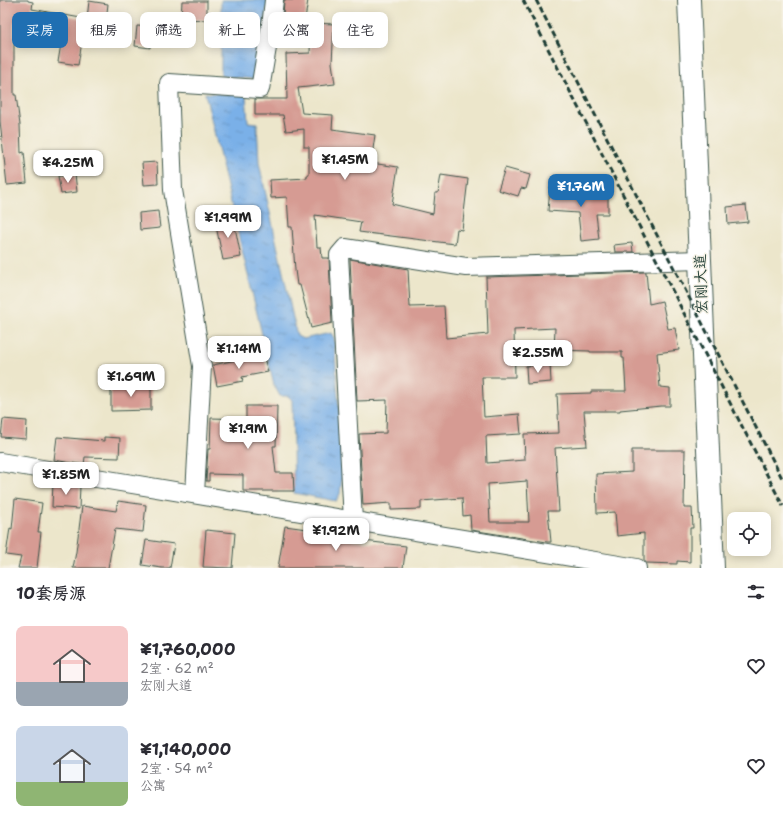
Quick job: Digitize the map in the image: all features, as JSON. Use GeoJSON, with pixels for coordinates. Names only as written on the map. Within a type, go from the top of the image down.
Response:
{"type":"FeatureCollection","features":[{"type":"Feature","properties":{"kind":"street"},"geometry":{"type":"LineString","coordinates":[[194,494],[202,366],[173,190],[169,83],[260,89],[274,0]]}},
{"type":"Feature","properties":{"kind":"street","name":"宏刚大道"},"geometry":{"type":"LineString","coordinates":[[689,0],[713,568]]}},
{"type":"Feature","properties":{"kind":"street"},"geometry":{"type":"LineString","coordinates":[[353,521],[339,255],[345,248],[466,267],[700,260]]}},
{"type":"Feature","properties":{"kind":"street"},"geometry":{"type":"LineString","coordinates":[[0,462],[637,568]]}},
{"type":"Feature","properties":{"kind":"water"},"geometry":{"type":"Polygon","coordinates":[[[221,0],[268,0],[256,79],[221,76],[221,48],[260,48],[260,12],[221,12],[221,0]]]}},
{"type":"Feature","properties":{"kind":"water"},"geometry":{"type":"Polygon","coordinates":[[[205,93],[246,95],[248,122],[257,123],[259,163],[297,336],[303,339],[331,333],[334,338],[343,470],[340,494],[336,501],[294,493],[292,400],[288,396],[280,396],[274,385],[205,93]]]}},
{"type":"Feature","properties":{"kind":"building"},"geometry":{"type":"Polygon","coordinates":[[[0,0],[28,0],[33,2],[32,9],[48,12],[12,12],[14,95],[16,95],[20,125],[21,153],[24,152],[27,183],[7,185],[0,121],[0,0]]]}},
{"type":"Feature","properties":{"kind":"building"},"geometry":{"type":"Polygon","coordinates":[[[284,0],[308,0],[306,12],[283,12],[284,0]]]}},
{"type":"Feature","properties":{"kind":"building"},"geometry":{"type":"Polygon","coordinates":[[[89,1],[108,4],[107,12],[88,12],[89,1]]]}},
{"type":"Feature","properties":{"kind":"building"},"geometry":{"type":"Polygon","coordinates":[[[182,1],[207,1],[207,12],[204,12],[204,20],[196,20],[196,12],[181,12],[182,1]]]}},
{"type":"Feature","properties":{"kind":"building"},"geometry":{"type":"Polygon","coordinates":[[[68,16],[76,17],[76,48],[81,48],[78,65],[58,62],[60,48],[68,48],[68,16]]]}},
{"type":"Feature","properties":{"kind":"building"},"geometry":{"type":"Polygon","coordinates":[[[324,24],[332,24],[332,63],[335,84],[298,88],[302,113],[333,115],[332,129],[375,135],[371,163],[398,167],[392,204],[433,214],[435,193],[438,193],[441,175],[468,179],[462,230],[457,229],[455,244],[359,232],[361,222],[315,215],[317,247],[321,247],[322,258],[329,258],[332,323],[311,328],[300,285],[297,285],[292,227],[289,227],[287,197],[271,198],[270,180],[307,178],[307,175],[309,175],[309,147],[304,147],[304,129],[286,131],[283,115],[255,115],[255,99],[287,99],[286,54],[310,53],[310,48],[324,48],[324,24]]]}},
{"type":"Feature","properties":{"kind":"building"},"geometry":{"type":"Polygon","coordinates":[[[137,26],[140,26],[140,47],[135,46],[137,26]]]}},
{"type":"Feature","properties":{"kind":"building"},"geometry":{"type":"Polygon","coordinates":[[[157,162],[158,184],[144,185],[142,163],[157,162]]]}},
{"type":"Feature","properties":{"kind":"building"},"geometry":{"type":"Polygon","coordinates":[[[505,168],[530,175],[526,189],[521,188],[518,196],[498,190],[505,168]]]}},
{"type":"Feature","properties":{"kind":"building"},"geometry":{"type":"Polygon","coordinates":[[[75,174],[77,192],[61,194],[58,176],[75,174]]]}},
{"type":"Feature","properties":{"kind":"building"},"geometry":{"type":"Polygon","coordinates":[[[550,187],[569,188],[569,190],[608,190],[608,214],[596,214],[599,239],[581,241],[578,213],[548,211],[550,187]]]}},
{"type":"Feature","properties":{"kind":"building"},"geometry":{"type":"Polygon","coordinates":[[[746,205],[748,222],[728,224],[727,207],[746,205]]]}},
{"type":"Feature","properties":{"kind":"building"},"geometry":{"type":"Polygon","coordinates":[[[158,211],[160,228],[140,230],[139,213],[158,211]]]}},
{"type":"Feature","properties":{"kind":"building"},"geometry":{"type":"Polygon","coordinates":[[[233,217],[241,257],[223,260],[215,221],[233,217]]]}},
{"type":"Feature","properties":{"kind":"building"},"geometry":{"type":"Polygon","coordinates":[[[632,243],[633,252],[615,252],[614,245],[632,243]]]}},
{"type":"Feature","properties":{"kind":"building"},"geometry":{"type":"Polygon","coordinates":[[[350,259],[408,269],[410,307],[444,306],[446,338],[488,334],[486,277],[646,272],[649,304],[662,301],[668,329],[675,328],[679,350],[657,353],[660,387],[670,388],[670,406],[620,411],[584,411],[587,446],[555,448],[559,511],[548,511],[551,542],[471,530],[470,515],[463,516],[462,498],[421,501],[421,509],[391,510],[391,503],[363,505],[359,434],[386,433],[387,400],[357,401],[350,259]],[[555,328],[514,330],[515,377],[482,377],[484,417],[519,414],[521,434],[486,436],[487,463],[525,460],[524,434],[559,433],[557,394],[591,393],[591,391],[626,391],[624,358],[622,358],[622,352],[554,350],[555,328]],[[527,481],[488,484],[490,522],[529,522],[527,481]]]}},
{"type":"Feature","properties":{"kind":"building"},"geometry":{"type":"Polygon","coordinates":[[[263,354],[268,372],[242,377],[243,381],[217,386],[213,365],[263,354]]]}},
{"type":"Feature","properties":{"kind":"building"},"geometry":{"type":"Polygon","coordinates":[[[550,364],[551,382],[527,384],[526,366],[550,364]]]}},
{"type":"Feature","properties":{"kind":"building"},"geometry":{"type":"Polygon","coordinates":[[[111,385],[151,385],[151,410],[111,411],[111,385]]]}},
{"type":"Feature","properties":{"kind":"building"},"geometry":{"type":"Polygon","coordinates":[[[246,406],[277,406],[276,446],[273,446],[276,473],[293,473],[294,491],[243,491],[243,475],[209,474],[209,481],[206,481],[208,449],[210,449],[211,418],[246,419],[246,406]]]}},
{"type":"Feature","properties":{"kind":"building"},"geometry":{"type":"Polygon","coordinates":[[[3,419],[27,421],[26,439],[1,437],[3,419]]]}},
{"type":"Feature","properties":{"kind":"building"},"geometry":{"type":"Polygon","coordinates":[[[57,437],[104,441],[104,437],[120,438],[119,458],[85,457],[84,465],[54,460],[57,437]]]}},
{"type":"Feature","properties":{"kind":"building"},"geometry":{"type":"Polygon","coordinates":[[[632,450],[685,450],[684,508],[692,508],[693,528],[690,528],[690,562],[677,561],[677,564],[646,563],[644,560],[644,533],[617,536],[615,512],[597,513],[596,474],[632,472],[632,450]]]}},
{"type":"Feature","properties":{"kind":"building"},"geometry":{"type":"Polygon","coordinates":[[[53,482],[80,486],[79,509],[52,507],[53,482]]]}},
{"type":"Feature","properties":{"kind":"building"},"geometry":{"type":"Polygon","coordinates":[[[15,499],[42,503],[38,532],[41,532],[37,568],[18,568],[21,557],[6,555],[10,528],[12,529],[15,499]]]}},
{"type":"Feature","properties":{"kind":"building"},"geometry":{"type":"Polygon","coordinates":[[[118,501],[146,505],[143,532],[115,529],[108,568],[73,568],[82,506],[116,511],[118,501]]]}},
{"type":"Feature","properties":{"kind":"building"},"geometry":{"type":"Polygon","coordinates":[[[285,526],[314,530],[313,535],[406,546],[403,568],[278,568],[285,526]]]}},
{"type":"Feature","properties":{"kind":"building"},"geometry":{"type":"Polygon","coordinates":[[[206,530],[235,533],[232,568],[203,567],[206,530]]]}},
{"type":"Feature","properties":{"kind":"building"},"geometry":{"type":"Polygon","coordinates":[[[146,540],[174,544],[170,568],[142,565],[146,540]]]}},
{"type":"Feature","properties":{"kind":"railway"},"geometry":{"type":"LineString","coordinates":[[523,0],[783,506]]}},
{"type":"Feature","properties":{"kind":"railway"},"geometry":{"type":"LineString","coordinates":[[536,0],[783,480]]}}]}
